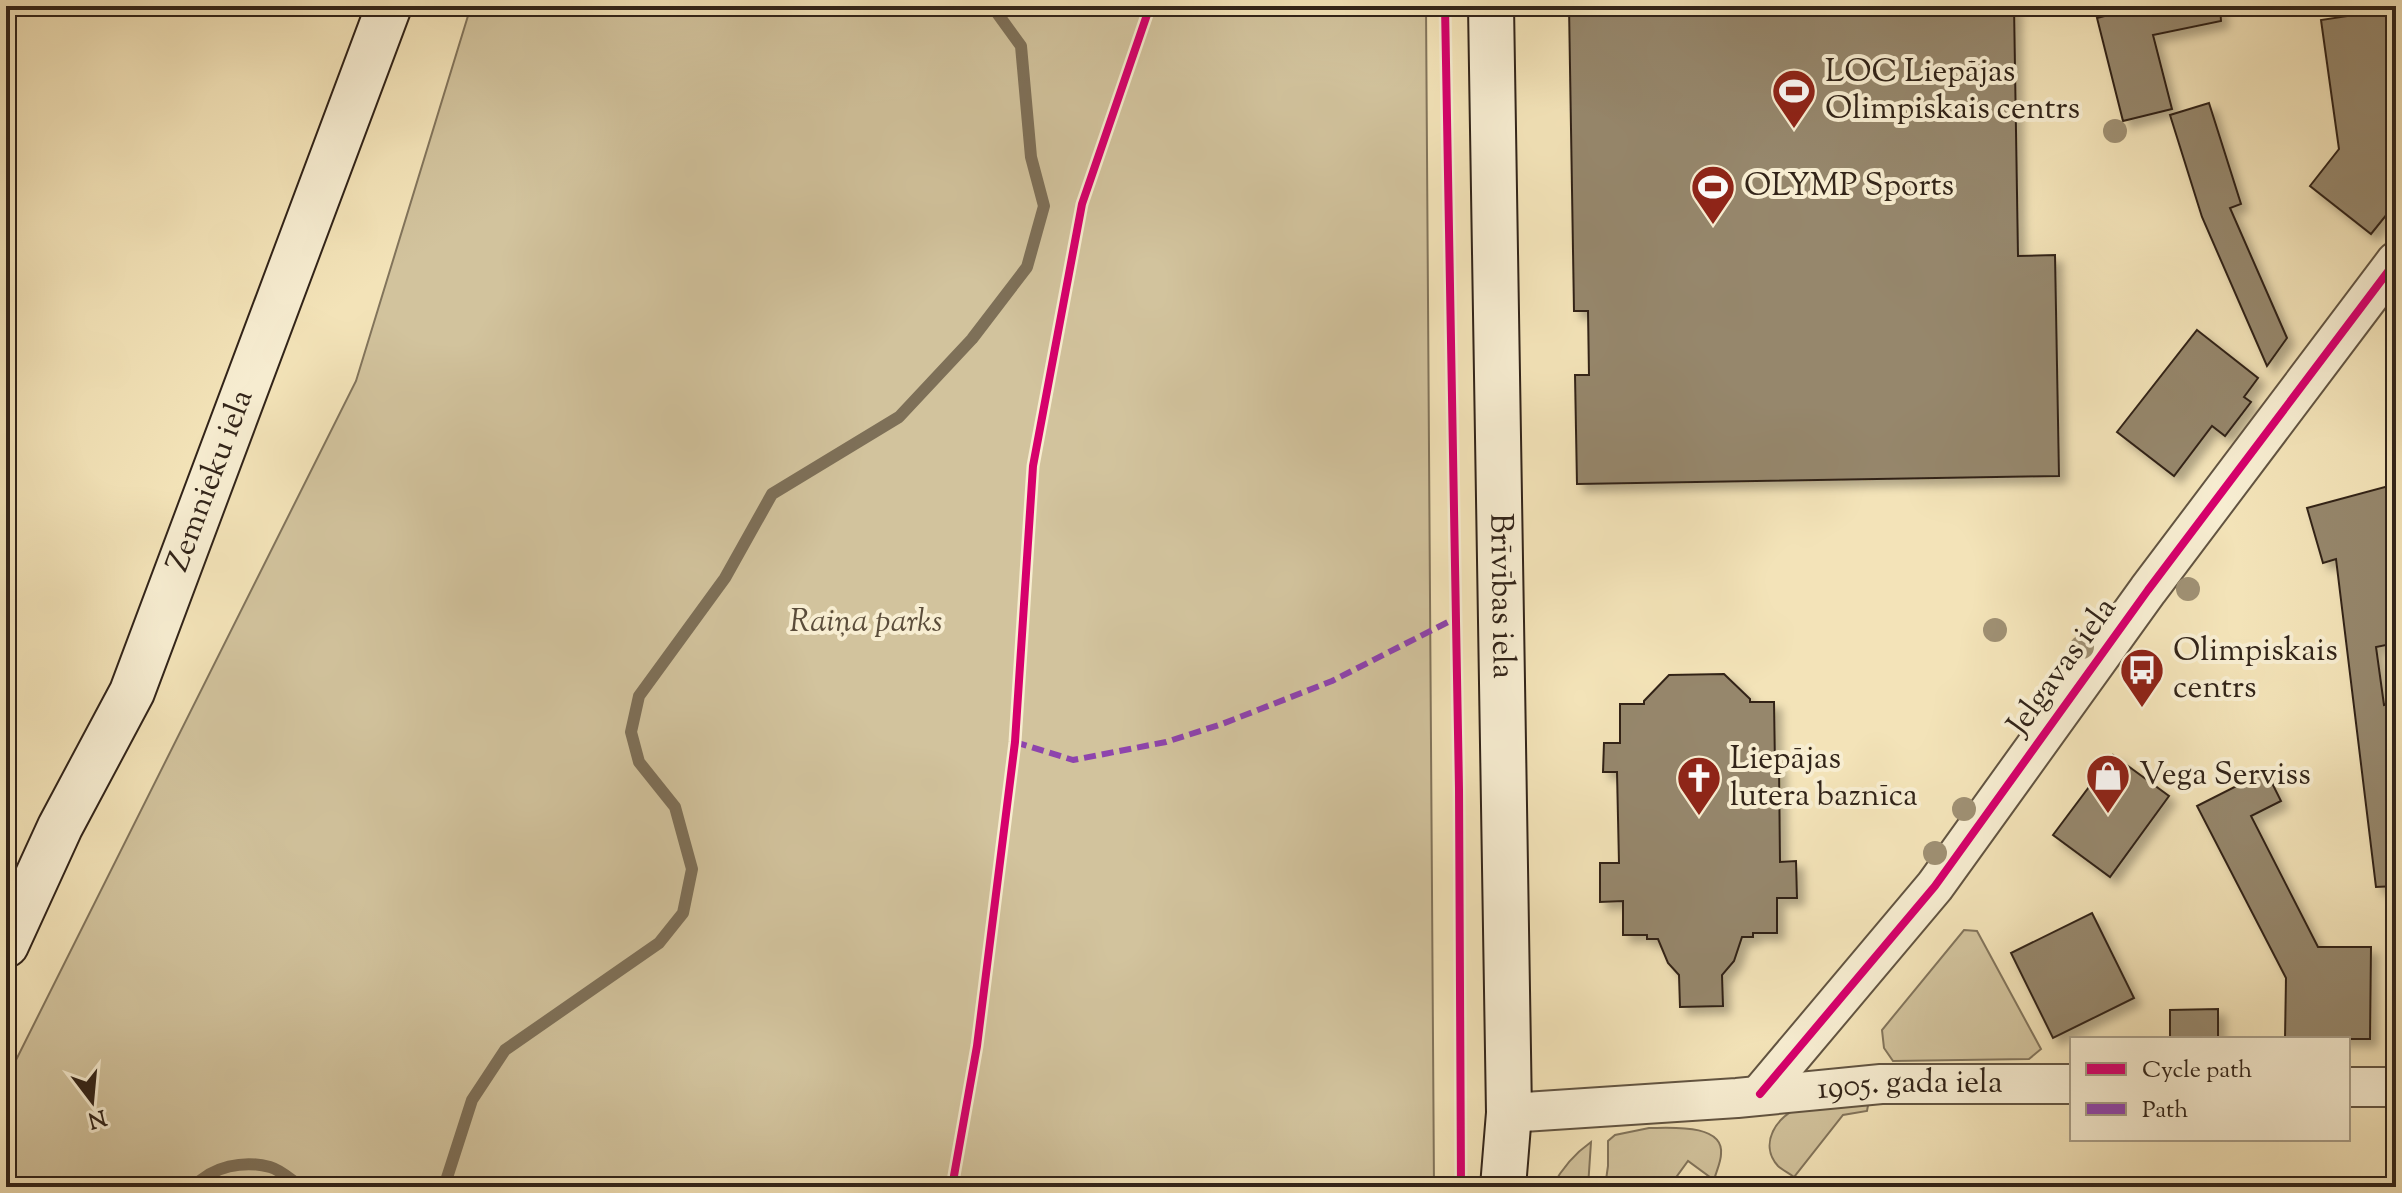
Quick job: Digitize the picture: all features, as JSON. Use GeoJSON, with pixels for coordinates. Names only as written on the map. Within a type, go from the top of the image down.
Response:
{"type":"FeatureCollection","features":[{"type":"Feature","properties":{"kind":"main road","name":"Zemnieku iela"},"geometry":{"type":"LineString","coordinates":[[6,945],[60,827],[132,692],[389,6]]}},
{"type":"Feature","properties":{"kind":"main road","name":"Brīvības iela"},"geometry":{"type":"LineString","coordinates":[[1491,6],[1509,1113],[1503,1187]]}},
{"type":"Feature","properties":{"kind":"street","name":"Jelgavas iela"},"geometry":{"type":"LineString","coordinates":[[1760,1094],[1935,886],[2148,590],[2396,261]]}},
{"type":"Feature","properties":{"kind":"street","name":"1905. gada iela"},"geometry":{"type":"LineString","coordinates":[[1509,1113],[1881,1084],[2070,1084]]}},
{"type":"Feature","properties":{"kind":"street"},"geometry":{"type":"LineString","coordinates":[[2350,1087],[2396,1087]]}},
{"type":"Feature","properties":{"kind":"green space","name":"Raiņa parks"},"geometry":{"type":"Polygon","coordinates":[[[471,6],[1426,6],[1434,1187],[6,1187],[6,1080],[356,381],[471,6]]]}},
{"type":"Feature","properties":{"kind":"green space"},"geometry":{"type":"Polygon","coordinates":[[[1964,930],[1977,931],[2041,1049],[2029,1059],[1893,1061],[1884,1048],[1882,1030],[1964,930]]]}},
{"type":"Feature","properties":{"kind":"green space"},"geometry":{"type":"Polygon","coordinates":[[[1869,1100],[1867,1111],[1843,1115],[1794,1177],[1778,1166],[1772,1157],[1770,1140],[1773,1131],[1792,1111],[1816,1103],[1869,1100]]]}},
{"type":"Feature","properties":{"kind":"green space"},"geometry":{"type":"Polygon","coordinates":[[[1649,1128],[1694,1129],[1714,1137],[1720,1144],[1721,1154],[1714,1180],[1688,1161],[1669,1187],[1605,1187],[1608,1141],[1615,1135],[1649,1128]]]}},
{"type":"Feature","properties":{"kind":"green space"},"geometry":{"type":"Polygon","coordinates":[[[1591,1142],[1588,1187],[1552,1187],[1569,1162],[1591,1142]]]}},
{"type":"Feature","properties":{"kind":"building","name":"LOC Liepājas Olimpiskais centrs"},"geometry":{"type":"Polygon","coordinates":[[[1569,6],[2014,6],[2018,256],[2055,255],[2059,476],[1577,484],[1575,375],[1589,375],[1588,311],[1574,311],[1569,6]]]}},
{"type":"Feature","properties":{"kind":"building"},"geometry":{"type":"Polygon","coordinates":[[[2143,6],[2220,6],[2221,21],[2153,35],[2172,109],[2123,121],[2097,18],[2143,6]]]}},
{"type":"Feature","properties":{"kind":"building"},"geometry":{"type":"Polygon","coordinates":[[[2347,6],[2396,6],[2396,203],[2371,234],[2310,186],[2339,149],[2321,20],[2348,16],[2347,6]]]}},
{"type":"Feature","properties":{"kind":"building"},"geometry":{"type":"Polygon","coordinates":[[[2209,103],[2241,204],[2230,208],[2287,338],[2267,366],[2202,217],[2170,115],[2209,103]]]}},
{"type":"Feature","properties":{"kind":"building"},"geometry":{"type":"Polygon","coordinates":[[[2197,330],[2258,378],[2244,397],[2251,402],[2225,436],[2212,426],[2174,476],[2117,432],[2197,330]]]}},
{"type":"Feature","properties":{"kind":"building"},"geometry":{"type":"Polygon","coordinates":[[[2396,484],[2396,643],[2376,647],[2384,705],[2396,703],[2396,886],[2376,887],[2336,559],[2323,563],[2307,508],[2396,484]]]}},
{"type":"Feature","properties":{"kind":"building","name":"Liepājas lutera baznīca"},"geometry":{"type":"Polygon","coordinates":[[[1724,674],[1750,702],[1774,702],[1775,766],[1779,765],[1780,862],[1796,861],[1797,898],[1777,898],[1777,933],[1753,933],[1753,937],[1742,937],[1734,961],[1722,975],[1723,1006],[1680,1007],[1679,975],[1668,963],[1658,939],[1647,939],[1647,935],[1623,935],[1623,901],[1600,902],[1600,863],[1619,863],[1617,772],[1603,772],[1604,743],[1620,743],[1620,704],[1644,704],[1669,675],[1724,674]]]}},
{"type":"Feature","properties":{"kind":"building"},"geometry":{"type":"Polygon","coordinates":[[[2113,755],[2169,796],[2110,877],[2053,835],[2113,755]]]}},
{"type":"Feature","properties":{"kind":"building"},"geometry":{"type":"Polygon","coordinates":[[[2266,771],[2281,801],[2251,816],[2318,947],[2371,947],[2370,1039],[2285,1037],[2286,978],[2197,806],[2266,771]]]}},
{"type":"Feature","properties":{"kind":"building"},"geometry":{"type":"Polygon","coordinates":[[[2092,913],[2134,998],[2053,1038],[2011,953],[2092,913]]]}},
{"type":"Feature","properties":{"kind":"building"},"geometry":{"type":"Polygon","coordinates":[[[2218,1009],[2218,1037],[2170,1037],[2170,1010],[2218,1009]]]}},
{"type":"Feature","properties":{"kind":"waterway"},"geometry":{"type":"LineString","coordinates":[[444,1187],[472,1100],[505,1050],[659,943],[683,913],[692,869],[675,807],[639,762],[631,732],[639,696],[725,578],[772,494],[899,417],[972,339],[1027,267],[1044,206],[1031,157],[1021,46],[992,6]]}},
{"type":"Feature","properties":{"kind":"waterway"},"geometry":{"type":"LineString","coordinates":[[194,1187],[219,1170],[250,1164],[274,1168],[302,1187]]}},
{"type":"Feature","properties":{"kind":"marked path"},"geometry":{"type":"LineString","coordinates":[[1015,742],[1073,760],[1166,742],[1222,724],[1332,681],[1456,618]]}},
{"type":"Feature","properties":{"kind":"cycle path"},"geometry":{"type":"LineString","coordinates":[[952,1187],[977,1046],[1015,742],[1033,466],[1082,204],[1150,6]]}},
{"type":"Feature","properties":{"kind":"cycle path"},"geometry":{"type":"LineString","coordinates":[[1445,6],[1459,789],[1461,1187]]}},
{"type":"Feature","properties":{"kind":"cycle path"},"geometry":{"type":"LineString","coordinates":[[1760,1094],[1935,886],[2148,590],[2396,261]]}},
{"type":"Feature","properties":{"kind":"place","name":"LOC Liepājas Olimpiskais centrs"},"geometry":{"type":"Point","coordinates":[1794,130]}},
{"type":"Feature","properties":{"kind":"place","name":"OLYMP Sports"},"geometry":{"type":"Point","coordinates":[1713,226]}},
{"type":"Feature","properties":{"kind":"place","name":"Olimpiskais centrs"},"geometry":{"type":"Point","coordinates":[2142,709]}},
{"type":"Feature","properties":{"kind":"place","name":"Vega Serviss"},"geometry":{"type":"Point","coordinates":[2108,815]}},
{"type":"Feature","properties":{"kind":"place","name":"Liepājas lutera baznīca"},"geometry":{"type":"Point","coordinates":[1699,817]}}]}
